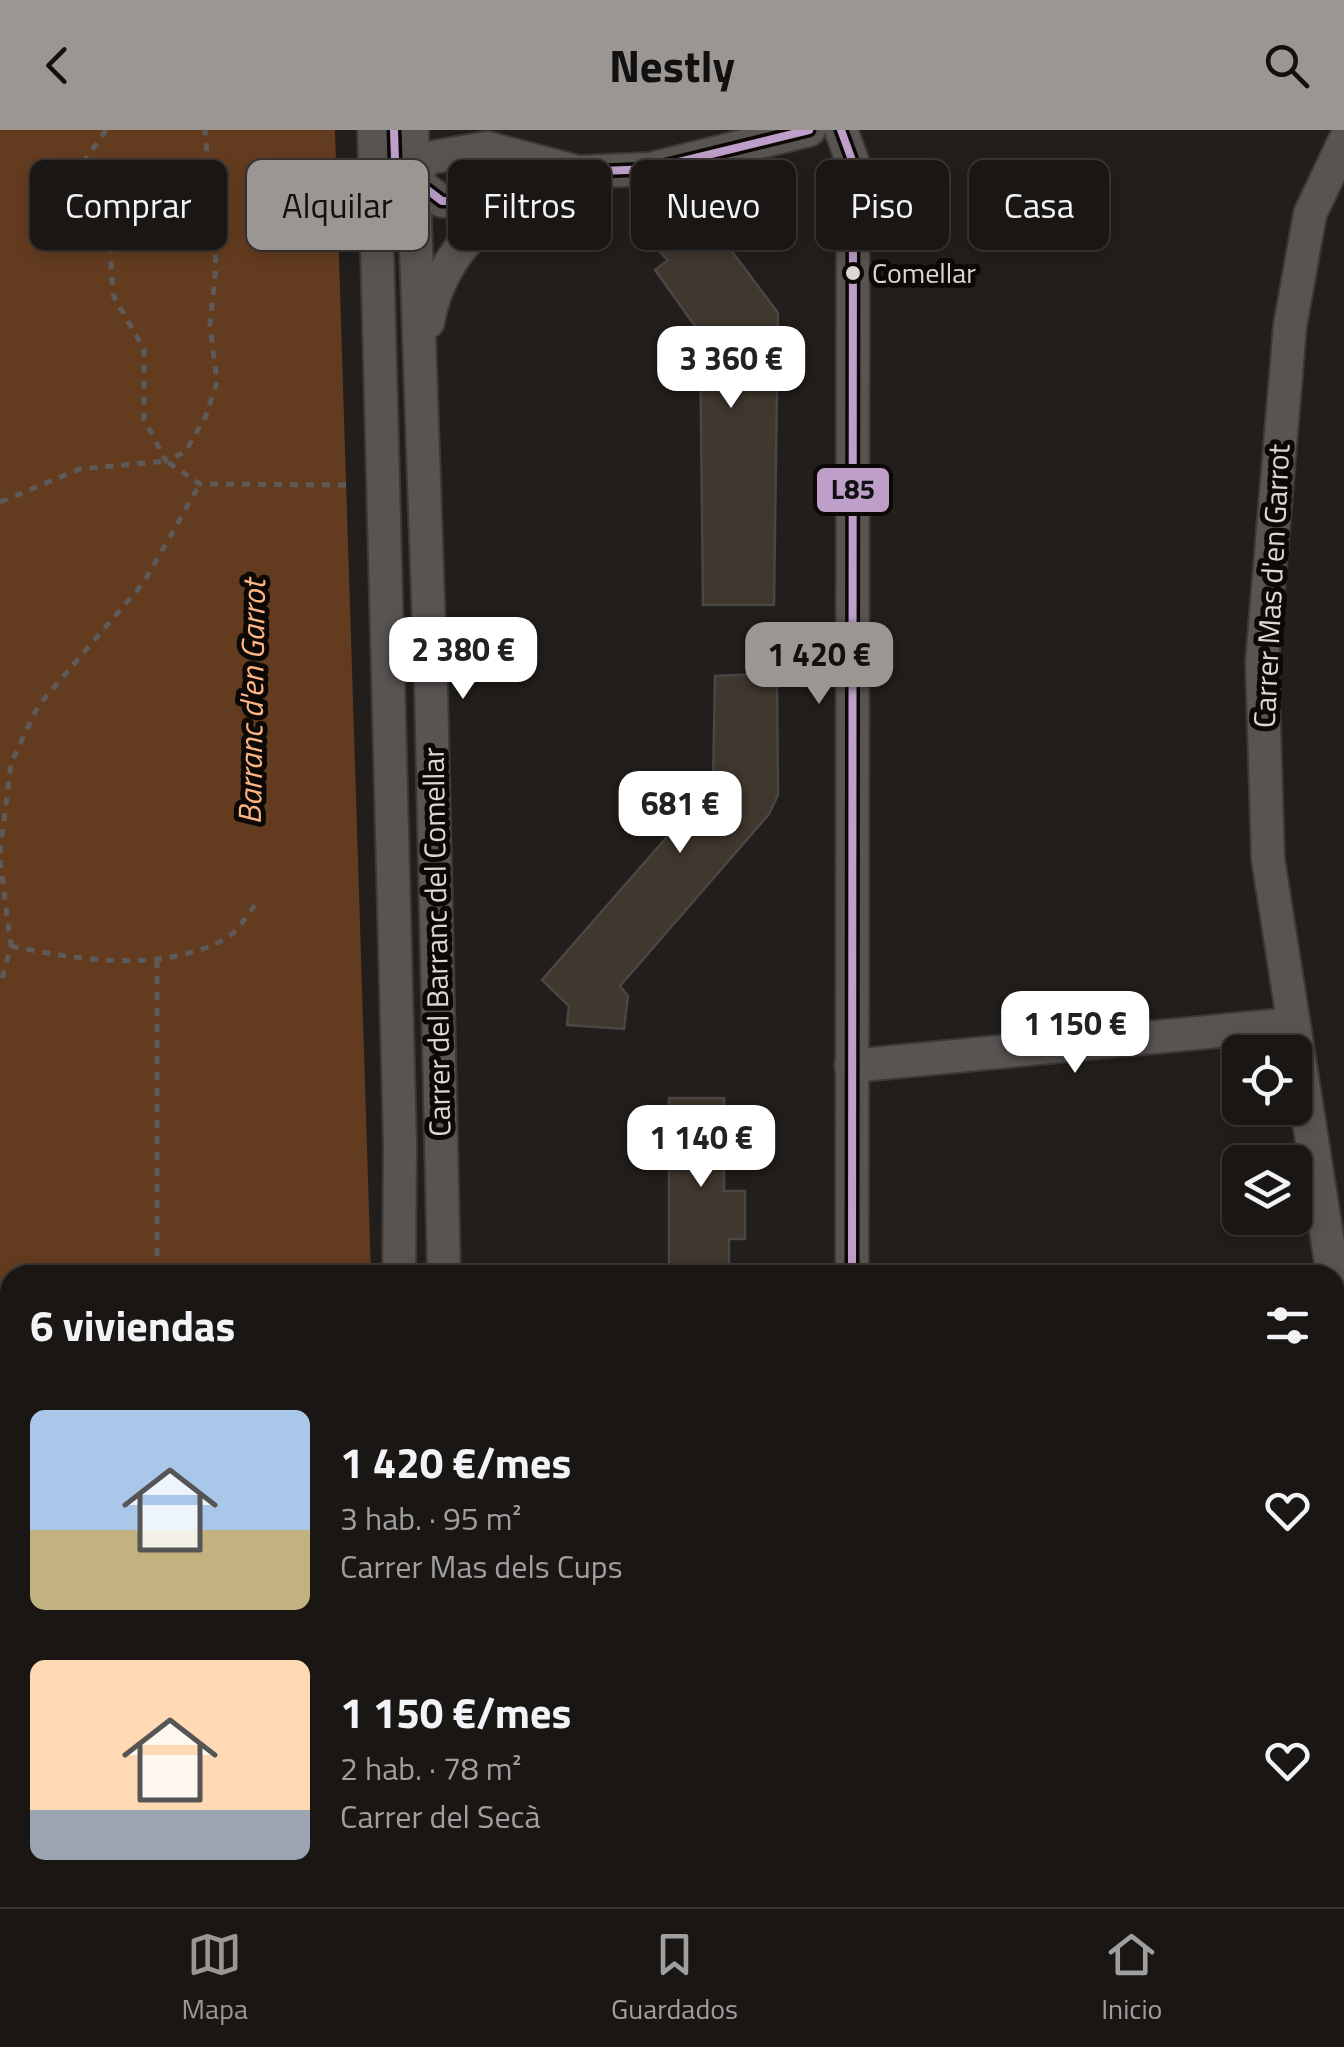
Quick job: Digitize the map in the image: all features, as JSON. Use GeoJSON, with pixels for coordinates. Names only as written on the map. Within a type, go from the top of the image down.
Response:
{"type":"FeatureCollection","features":[{"type":"Feature","properties":{"kind":"street","name":"Carrer del Barranc del Comellar"},"geometry":{"type":"LineString","coordinates":[[374,130],[400,1144],[399,1265]]}},
{"type":"Feature","properties":{"kind":"street"},"geometry":{"type":"LineString","coordinates":[[394,130],[395,160]]}},
{"type":"Feature","properties":{"kind":"street","name":"Carrer del Barranc del Comellar"},"geometry":{"type":"LineString","coordinates":[[412,130],[413,160]]}},
{"type":"Feature","properties":{"kind":"street"},"geometry":{"type":"LineString","coordinates":[[481,130],[510,153]]}},
{"type":"Feature","properties":{"kind":"street"},"geometry":{"type":"LineString","coordinates":[[611,171],[650,169],[809,130]]}},
{"type":"Feature","properties":{"kind":"street"},"geometry":{"type":"LineString","coordinates":[[841,130],[853,164],[852,1265]]}},
{"type":"Feature","properties":{"kind":"street","name":"Carrer Mas d'en Garrot"},"geometry":{"type":"LineString","coordinates":[[1331,1265],[1268,858],[1262,662],[1290,326],[1310,214],[1344,142]]}},
{"type":"Feature","properties":{"kind":"street"},"geometry":{"type":"LineString","coordinates":[[426,160],[487,148],[535,160]]}},
{"type":"Feature","properties":{"kind":"street"},"geometry":{"type":"LineString","coordinates":[[379,363],[396,340],[398,250]]}},
{"type":"Feature","properties":{"kind":"street","name":"Carrer del Barranc del Comellar"},"geometry":{"type":"LineString","coordinates":[[417,250],[444,1265]]}},
{"type":"Feature","properties":{"kind":"street"},"geometry":{"type":"LineString","coordinates":[[422,401],[434,291],[458,250]]}},
{"type":"Feature","properties":{"kind":"street"},"geometry":{"type":"LineString","coordinates":[[851,1066],[1292,1024]]}},
{"type":"Feature","properties":{"kind":"path"},"geometry":{"type":"LineString","coordinates":[[106,130],[81,166],[110,245],[113,295],[144,349],[144,418],[166,462],[200,484],[381,485]]}},
{"type":"Feature","properties":{"kind":"path"},"geometry":{"type":"LineString","coordinates":[[0,502],[80,469],[166,462],[186,452],[205,418],[217,382],[210,325],[216,267],[205,130]]}},
{"type":"Feature","properties":{"kind":"path"},"geometry":{"type":"LineString","coordinates":[[0,986],[11,946],[0,856],[12,762],[38,706],[144,582],[200,484]]}},
{"type":"Feature","properties":{"kind":"path"},"geometry":{"type":"LineString","coordinates":[[11,946],[58,956],[157,960],[228,938],[256,904]]}},
{"type":"Feature","properties":{"kind":"path"},"geometry":{"type":"LineString","coordinates":[[157,960],[158,1265]]}},
{"type":"Feature","properties":{"kind":"shaded area"},"geometry":{"type":"Polygon","coordinates":[[[0,130],[335,130],[336,160],[247,160],[247,250],[339,250],[371,1265],[0,1265],[0,130]]]}},
{"type":"Feature","properties":{"kind":"building"},"geometry":{"type":"Polygon","coordinates":[[[658,250],[731,250],[778,313],[774,605],[703,605],[700,333],[655,270],[668,260],[658,250]]]}},
{"type":"Feature","properties":{"kind":"building"},"geometry":{"type":"Polygon","coordinates":[[[777,673],[778,795],[769,814],[620,986],[628,996],[624,1029],[567,1025],[569,1006],[542,980],[713,784],[715,676],[777,673]]]}},
{"type":"Feature","properties":{"kind":"building"},"geometry":{"type":"Polygon","coordinates":[[[669,1098],[724,1098],[724,1191],[745,1191],[745,1239],[729,1239],[729,1265],[669,1265],[669,1098]]]}},
{"type":"Feature","properties":{"kind":"waterway","name":"Barranc d'en Garrot"},"geometry":{"type":"LineString","coordinates":[[256,130],[281,432],[269,1265]]}},
{"type":"Feature","properties":{"kind":"waterway"},"geometry":{"type":"LineString","coordinates":[[0,528],[94,501],[281,432]]}},
{"type":"Feature","properties":{"kind":"transit line","name":"L85"},"geometry":{"type":"LineString","coordinates":[[394,130],[395,160],[403,177],[413,179],[442,201],[485,201],[524,195],[578,172],[650,169],[809,130]]}},
{"type":"Feature","properties":{"kind":"transit line","name":"L85"},"geometry":{"type":"LineString","coordinates":[[841,130],[853,163],[852,1265]]}},
{"type":"Feature","properties":{"kind":"place","name":"Comellar"},"geometry":{"type":"Point","coordinates":[853,273]}}]}
